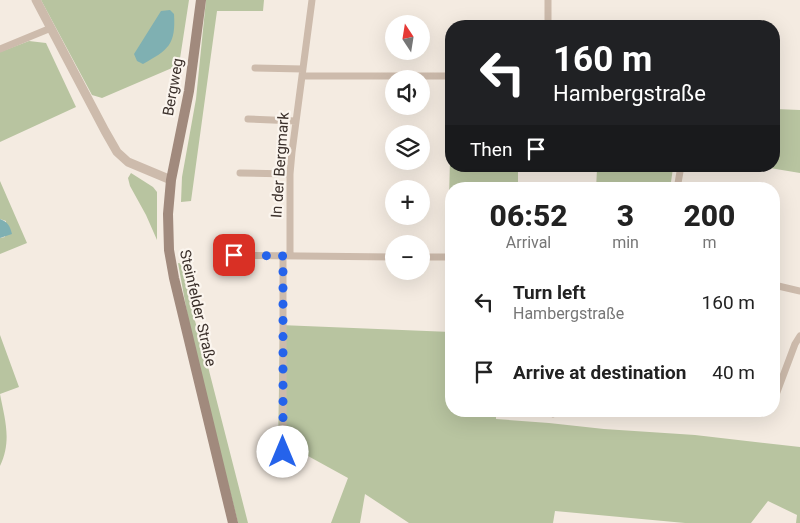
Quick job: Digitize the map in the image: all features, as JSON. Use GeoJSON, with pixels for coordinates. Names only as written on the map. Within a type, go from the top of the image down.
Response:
{"type":"FeatureCollection","features":[{"type":"Feature","properties":{"kind":"main road","name":"Bergweg"},"geometry":{"type":"LineString","coordinates":[[171,180],[189,91],[201,0]]}},
{"type":"Feature","properties":{"kind":"main road","name":"Steinfelder Straße"},"geometry":{"type":"LineString","coordinates":[[171,180],[168,214],[169,250],[174,278],[233,523]]}},
{"type":"Feature","properties":{"kind":"street"},"geometry":{"type":"LineString","coordinates":[[36,0],[117,152],[128,162],[171,180]]}},
{"type":"Feature","properties":{"kind":"street","name":"In der Bergmark"},"geometry":{"type":"LineString","coordinates":[[267,459],[278,456],[283,452],[286,256],[290,174],[312,0]]}},
{"type":"Feature","properties":{"kind":"street"},"geometry":{"type":"LineString","coordinates":[[548,0],[548,20]]}},
{"type":"Feature","properties":{"kind":"street"},"geometry":{"type":"LineString","coordinates":[[0,49],[51,28]]}},
{"type":"Feature","properties":{"kind":"street"},"geometry":{"type":"LineString","coordinates":[[255,68],[303,73],[445,76]]}},
{"type":"Feature","properties":{"kind":"street"},"geometry":{"type":"LineString","coordinates":[[248,120],[296,121]]}},
{"type":"Feature","properties":{"kind":"street"},"geometry":{"type":"LineString","coordinates":[[240,173],[290,174]]}},
{"type":"Feature","properties":{"kind":"street"},"geometry":{"type":"LineString","coordinates":[[217,255],[385,257]]}},
{"type":"Feature","properties":{"kind":"street"},"geometry":{"type":"LineString","coordinates":[[430,257],[445,257]]}},
{"type":"Feature","properties":{"kind":"street"},"geometry":{"type":"LineString","coordinates":[[780,286],[800,291]]}},
{"type":"Feature","properties":{"kind":"street"},"geometry":{"type":"LineString","coordinates":[[780,384],[795,344],[800,336]]}},
{"type":"Feature","properties":{"kind":"green space"},"geometry":{"type":"Polygon","coordinates":[[[41,0],[189,0],[179,65],[102,98],[92,95],[41,0]]]}},
{"type":"Feature","properties":{"kind":"green space"},"geometry":{"type":"Polygon","coordinates":[[[206,0],[264,0],[263,11],[217,11],[191,201],[181,202],[182,177],[196,99],[206,0]]]}},
{"type":"Feature","properties":{"kind":"green space"},"geometry":{"type":"Polygon","coordinates":[[[29,41],[46,43],[76,107],[0,142],[0,52],[29,41]]]}},
{"type":"Feature","properties":{"kind":"green space"},"geometry":{"type":"Polygon","coordinates":[[[780,109],[800,110],[800,173],[780,170],[780,109]]]}},
{"type":"Feature","properties":{"kind":"green space"},"geometry":{"type":"Polygon","coordinates":[[[450,172],[518,172],[518,182],[449,182],[450,172]]]}},
{"type":"Feature","properties":{"kind":"green space"},"geometry":{"type":"Polygon","coordinates":[[[597,172],[672,172],[671,182],[596,182],[597,172]]]}},
{"type":"Feature","properties":{"kind":"green space"},"geometry":{"type":"Polygon","coordinates":[[[131,173],[153,187],[157,192],[157,240],[130,186],[128,178],[131,173]]]}},
{"type":"Feature","properties":{"kind":"green space"},"geometry":{"type":"Polygon","coordinates":[[[0,181],[27,243],[0,254],[0,238],[5,237],[6,221],[0,219],[0,181]]]}},
{"type":"Feature","properties":{"kind":"green space"},"geometry":{"type":"Polygon","coordinates":[[[178,263],[183,264],[195,321],[248,523],[238,523],[192,340],[178,263]]]}},
{"type":"Feature","properties":{"kind":"green space"},"geometry":{"type":"Polygon","coordinates":[[[280,325],[445,332],[445,417],[496,417],[496,419],[695,435],[800,447],[800,523],[796,523],[797,515],[768,501],[751,523],[685,523],[555,511],[553,523],[409,523],[365,494],[360,523],[331,523],[348,478],[308,456],[285,456],[278,450],[280,325]]]}},
{"type":"Feature","properties":{"kind":"green space"},"geometry":{"type":"Polygon","coordinates":[[[0,335],[19,387],[0,394],[0,335]]]}},
{"type":"Feature","properties":{"kind":"green space"},"geometry":{"type":"Polygon","coordinates":[[[0,394],[7,439],[4,457],[0,466],[0,394]]]}},
{"type":"Feature","properties":{"kind":"water"},"geometry":{"type":"Polygon","coordinates":[[[170,10],[174,14],[174,33],[169,45],[159,55],[143,64],[137,61],[134,54],[161,11],[170,10]]]}},
{"type":"Feature","properties":{"kind":"water"},"geometry":{"type":"Polygon","coordinates":[[[0,219],[5,221],[12,234],[0,238],[0,219]]]}},
{"type":"Feature","properties":{"kind":"route"},"geometry":{"type":"LineString","coordinates":[[234,255],[283,256],[283,452]]}}]}
